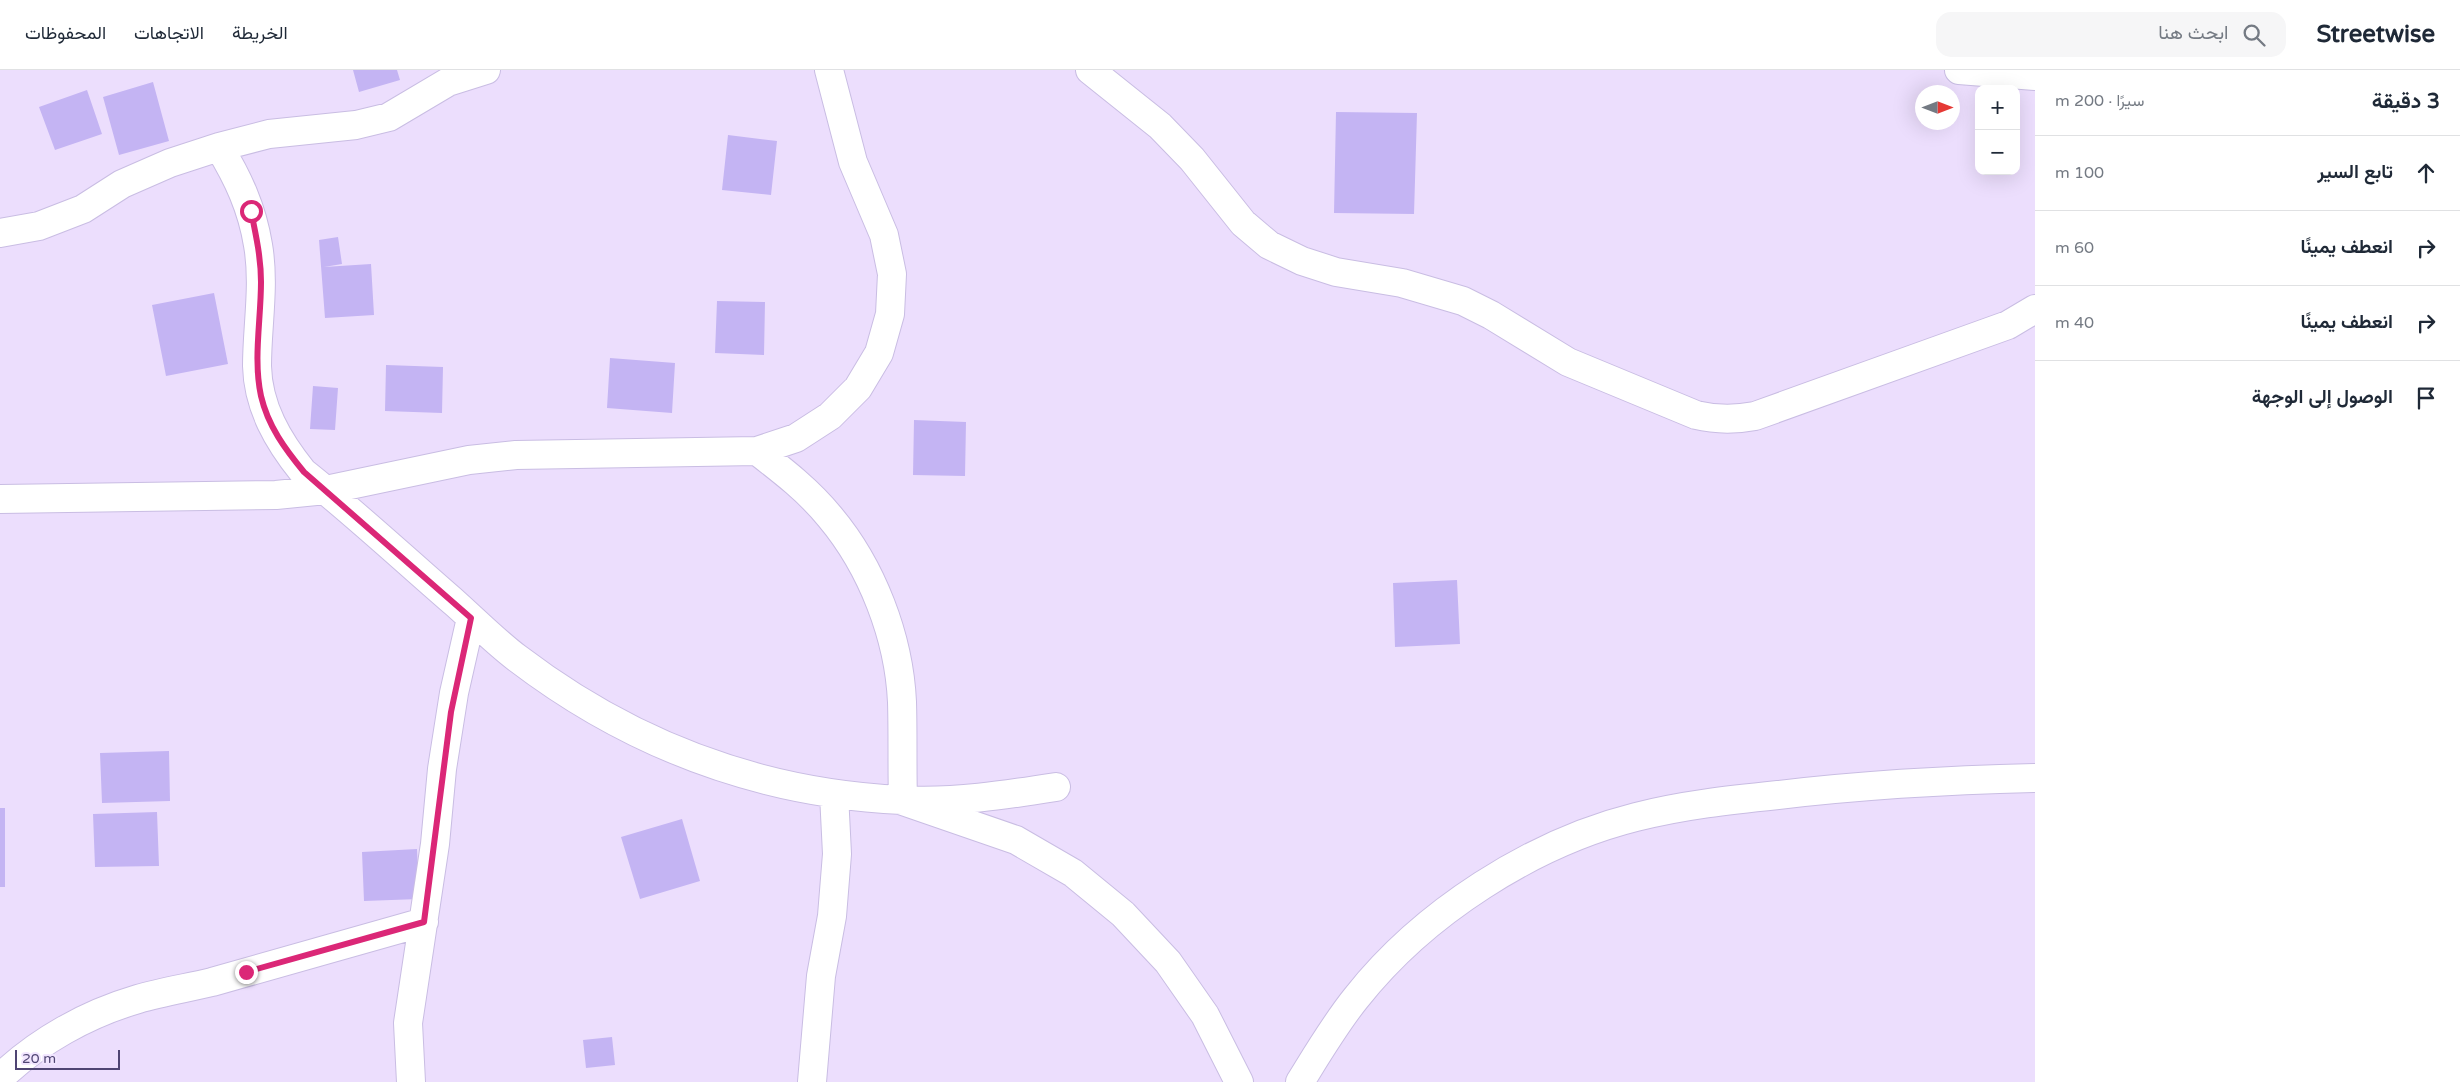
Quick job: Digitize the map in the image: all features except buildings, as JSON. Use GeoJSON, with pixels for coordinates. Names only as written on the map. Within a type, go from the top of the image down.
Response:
{"type":"FeatureCollection","features":[{"type":"Feature","properties":{"kind":"street"},"geometry":{"type":"LineString","coordinates":[[0,233],[39,226],[74,213],[122,184],[170,163],[219,147],[269,134],[356,125],[389,117],[448,82],[486,70]]}},
{"type":"Feature","properties":{"kind":"street"},"geometry":{"type":"LineString","coordinates":[[0,499],[276,495],[326,490],[469,460],[516,455],[757,450],[796,438],[830,416],[858,388],[879,353],[890,314],[892,274],[884,235],[853,162],[829,70]]}},
{"type":"Feature","properties":{"kind":"street"},"geometry":{"type":"LineString","coordinates":[[1090,70],[1160,126],[1192,159],[1243,223],[1269,244],[1302,261],[1336,272],[1402,282],[1462,301],[1492,315],[1568,362],[1696,415],[1715,419],[1736,420],[1755,416],[2008,325],[2035,309]]}},
{"type":"Feature","properties":{"kind":"street"},"geometry":{"type":"LineString","coordinates":[[1959,70],[2035,76]]}},
{"type":"Feature","properties":{"kind":"street"},"geometry":{"type":"LineString","coordinates":[[219,147],[238,177],[251,211],[258,246],[261,282],[257,368],[261,396],[270,424],[285,450],[304,472],[515,656],[563,691],[630,730],[665,747],[720,768],[776,783],[834,794],[903,800],[1002,795],[1056,786]]}},
{"type":"Feature","properties":{"kind":"street"},"geometry":{"type":"LineString","coordinates":[[757,450],[796,481],[831,517],[859,558],[880,603],[895,651],[902,701],[903,800]]}},
{"type":"Feature","properties":{"kind":"street"},"geometry":{"type":"LineString","coordinates":[[411,1082],[408,1023],[424,922],[451,712],[471,618]]}},
{"type":"Feature","properties":{"kind":"street"},"geometry":{"type":"LineString","coordinates":[[1300,1082],[1324,1042],[1357,997],[1395,956],[1437,918],[1490,881],[1531,858],[1582,835],[1634,817],[1689,805],[1826,789],[1965,780],[2035,778]]}},
{"type":"Feature","properties":{"kind":"street"},"geometry":{"type":"LineString","coordinates":[[812,1082],[821,976],[834,898],[837,854],[834,794]]}},
{"type":"Feature","properties":{"kind":"street"},"geometry":{"type":"LineString","coordinates":[[903,800],[1016,840],[1072,873],[1123,914],[1168,962],[1205,1015],[1239,1082]]}},
{"type":"Feature","properties":{"kind":"street"},"geometry":{"type":"LineString","coordinates":[[0,1078],[36,1048],[68,1028],[102,1012],[138,999],[210,982],[424,922]]}},
{"type":"Feature","properties":{"kind":"route"},"geometry":{"type":"LineString","coordinates":[[246,972],[424,922],[435,844],[442,769],[454,693],[471,618],[304,472],[285,450],[270,424],[261,396],[257,368],[261,282],[258,246],[251,211]]}}]}
